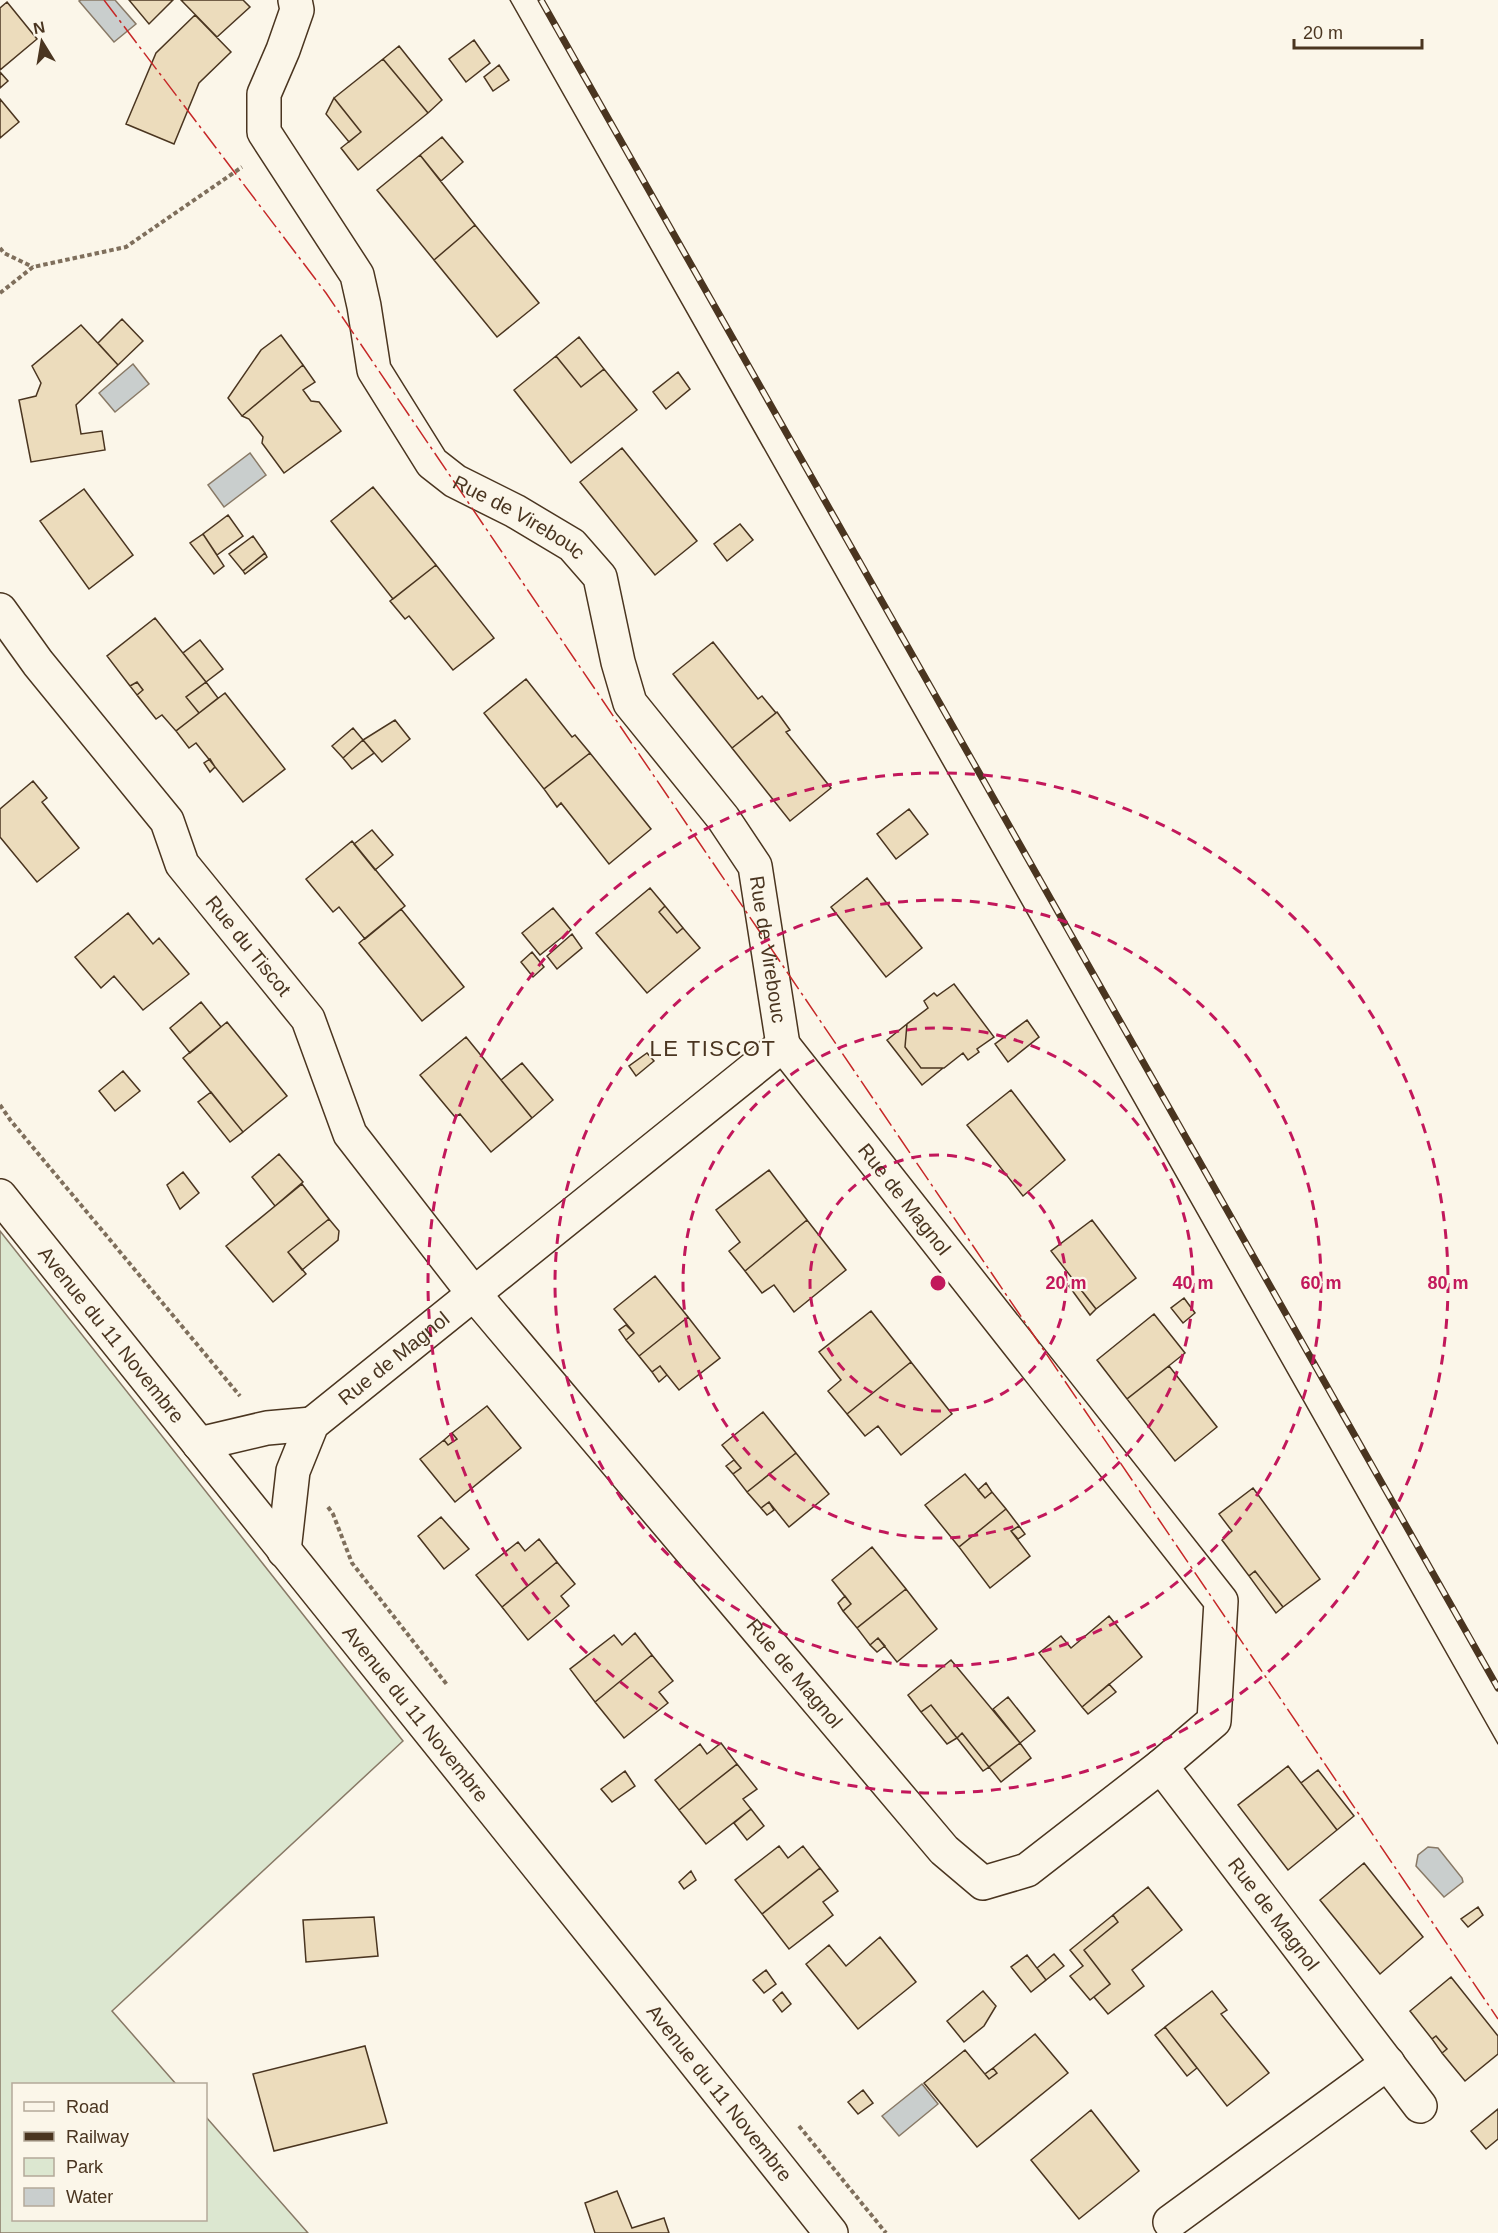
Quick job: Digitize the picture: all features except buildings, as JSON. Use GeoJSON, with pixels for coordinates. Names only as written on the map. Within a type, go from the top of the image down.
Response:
{"type":"FeatureCollection","features":[{"type":"Feature","properties":{"kind":"street","name":"Rue de Virebouc"},"geometry":{"type":"LineString","coordinates":[[295,0],[297,10],[264,94],[264,132],[357,275],[374,370],[432,463],[455,481],[572,544],[600,578],[618,662],[630,703],[723,818],[755,866],[783,1045]]}},
{"type":"Feature","properties":{"kind":"street","name":"Rue du Tiscot"},"geometry":{"type":"LineString","coordinates":[[0,610],[38,663],[167,821],[183,864],[309,1019],[350,1134],[474,1294]]}},
{"type":"Feature","properties":{"kind":"street","name":"Rue de Magnol"},"geometry":{"type":"LineString","coordinates":[[284,1551],[291,1486],[297,1458],[312,1424],[783,1045],[1221,1601],[1214,1721],[1161,1766],[1027,1870],[983,1883],[944,1850],[474,1294]]}},
{"type":"Feature","properties":{"kind":"street","name":"Avenue du 11 Novembre"},"geometry":{"type":"LineString","coordinates":[[0,1196],[831,2233]]}},
{"type":"Feature","properties":{"kind":"street"},"geometry":{"type":"LineString","coordinates":[[199,1444],[267,1428],[312,1424]]}},
{"type":"Feature","properties":{"kind":"street","name":"Rue de Magnol"},"geometry":{"type":"LineString","coordinates":[[1161,1766],[1420,2106]]}},
{"type":"Feature","properties":{"kind":"street"},"geometry":{"type":"LineString","coordinates":[[1170,2222],[1388,2063]]}},
{"type":"Feature","properties":{"kind":"path"},"geometry":{"type":"LineString","coordinates":[[0,293],[33,267],[126,247],[273,146]]}},
{"type":"Feature","properties":{"kind":"path"},"geometry":{"type":"LineString","coordinates":[[0,248],[4,253],[33,267]]}},
{"type":"Feature","properties":{"kind":"path"},"geometry":{"type":"LineString","coordinates":[[0,1105],[267,1428]]}},
{"type":"Feature","properties":{"kind":"path"},"geometry":{"type":"LineString","coordinates":[[297,1458],[333,1514],[352,1563],[454,1695]]}},
{"type":"Feature","properties":{"kind":"path"},"geometry":{"type":"LineString","coordinates":[[796,2122],[886,2233]]}},
{"type":"Feature","properties":{"kind":"green space"},"geometry":{"type":"Polygon","coordinates":[[[0,1231],[403,1741],[112,2011],[175,2083],[12,2083],[12,2221],[207,2221],[207,2118],[308,2233],[0,2233],[0,1231]]]}},
{"type":"Feature","properties":{"kind":"water"},"geometry":{"type":"Polygon","coordinates":[[[115,0],[136,24],[114,42],[79,1],[115,0]]]}},
{"type":"Feature","properties":{"kind":"water"},"geometry":{"type":"Polygon","coordinates":[[[133,364],[149,384],[115,412],[99,393],[133,364]]]}},
{"type":"Feature","properties":{"kind":"water"},"geometry":{"type":"Polygon","coordinates":[[[250,453],[266,475],[224,507],[208,485],[250,453]]]}},
{"type":"Feature","properties":{"kind":"water"},"geometry":{"type":"Polygon","coordinates":[[[1428,1847],[1438,1848],[1462,1878],[1463,1882],[1444,1897],[1416,1866],[1418,1855],[1428,1847]]]}},
{"type":"Feature","properties":{"kind":"water"},"geometry":{"type":"Polygon","coordinates":[[[922,2084],[938,2104],[899,2136],[882,2116],[922,2084]]]}},
{"type":"Feature","properties":{"kind":"tram line"},"geometry":{"type":"LineString","coordinates":[[510,0],[1498,1744]]}},
{"type":"Feature","properties":{"kind":"railway"},"geometry":{"type":"LineString","coordinates":[[541,0],[1498,1688]]}},
{"type":"Feature","properties":{"kind":"power"},"geometry":{"type":"LineString","coordinates":[[104,0],[326,293],[1498,2019]]}},
{"type":"Feature","properties":{"kind":"district","name":"LE TISCOT"},"geometry":{"type":"Point","coordinates":[713,1048]}}]}
